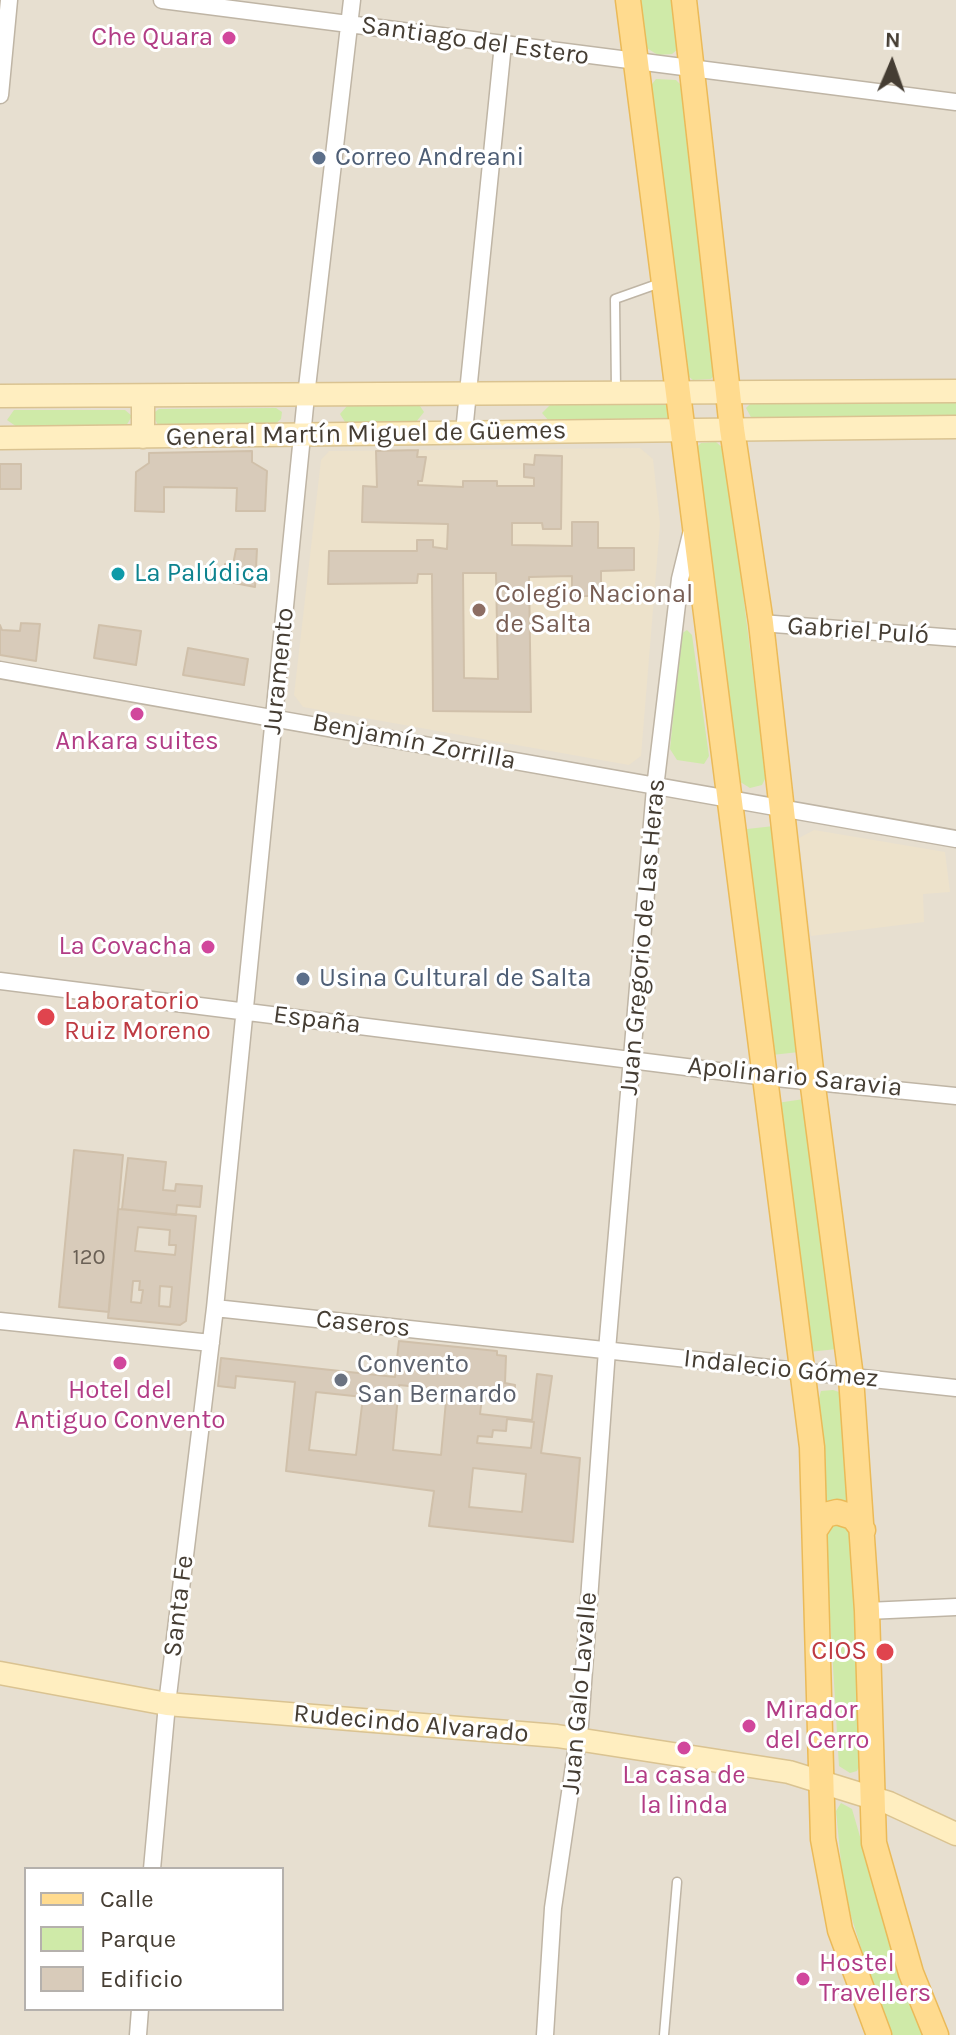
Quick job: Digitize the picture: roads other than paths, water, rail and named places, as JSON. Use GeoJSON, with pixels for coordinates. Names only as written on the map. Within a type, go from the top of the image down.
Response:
{"type":"FeatureCollection","features":[{"type":"Feature","properties":{"kind":"main road"},"geometry":{"type":"LineString","coordinates":[[628,0],[680,430],[731,799],[812,1447],[823,1839],[840,1930],[879,2035]]}},
{"type":"Feature","properties":{"kind":"main road"},"geometry":{"type":"LineString","coordinates":[[684,0],[732,429],[761,623],[812,1079],[851,1377],[863,1530],[872,1798],[878,1862],[911,1973],[936,2035]]}},
{"type":"Feature","properties":{"kind":"main road","name":"General Martín Miguel de Güemes"},"geometry":{"type":"LineString","coordinates":[[0,396],[956,391]]}},
{"type":"Feature","properties":{"kind":"main road"},"geometry":{"type":"LineString","coordinates":[[143,397],[143,437]]}},
{"type":"Feature","properties":{"kind":"main road","name":"General Martín Miguel de Güemes"},"geometry":{"type":"LineString","coordinates":[[0,438],[956,427]]}},
{"type":"Feature","properties":{"kind":"main road"},"geometry":{"type":"LineString","coordinates":[[815,1530],[825,1515],[832,1512],[853,1517],[863,1530]]}},
{"type":"Feature","properties":{"kind":"main road","name":"Rudecindo Alvarado"},"geometry":{"type":"LineString","coordinates":[[0,1673],[167,1704],[579,1739],[789,1772],[872,1798],[956,1834]]}},
{"type":"Feature","properties":{"kind":"street"},"geometry":{"type":"LineString","coordinates":[[0,95],[9,0]]}},
{"type":"Feature","properties":{"kind":"street","name":"Santiago del Estero"},"geometry":{"type":"LineString","coordinates":[[162,0],[956,102]]}},
{"type":"Feature","properties":{"kind":"street","name":"Juramento"},"geometry":{"type":"LineString","coordinates":[[211,1343],[306,396],[352,0]]}},
{"type":"Feature","properties":{"kind":"street"},"geometry":{"type":"LineString","coordinates":[[464,432],[503,44]]}},
{"type":"Feature","properties":{"kind":"street","name":"Juan Gregorio de Las Heras"},"geometry":{"type":"LineString","coordinates":[[607,1350],[655,788],[680,579],[693,525]]}},
{"type":"Feature","properties":{"kind":"street","name":"Gabriel Puló"},"geometry":{"type":"LineString","coordinates":[[761,623],[956,638]]}},
{"type":"Feature","properties":{"kind":"street","name":"Benjamín Zorrilla"},"geometry":{"type":"LineString","coordinates":[[0,670],[274,716],[655,788],[956,839]]}},
{"type":"Feature","properties":{"kind":"street","name":"España"},"geometry":{"type":"LineString","coordinates":[[0,981],[633,1058]]}},
{"type":"Feature","properties":{"kind":"street","name":"Apolinario Saravia"},"geometry":{"type":"LineString","coordinates":[[633,1058],[766,1077],[812,1079],[956,1096]]}},
{"type":"Feature","properties":{"kind":"street","name":"Caseros"},"geometry":{"type":"LineString","coordinates":[[215,1308],[607,1350]]}},
{"type":"Feature","properties":{"kind":"street"},"geometry":{"type":"LineString","coordinates":[[0,1321],[211,1343]]}},
{"type":"Feature","properties":{"kind":"street","name":"Santa Fe"},"geometry":{"type":"LineString","coordinates":[[152,1867],[167,1704],[211,1343]]}},
{"type":"Feature","properties":{"kind":"street","name":"Indalecio Gómez"},"geometry":{"type":"LineString","coordinates":[[607,1350],[956,1388]]}},
{"type":"Feature","properties":{"kind":"street","name":"Juan Galo Lavalle"},"geometry":{"type":"LineString","coordinates":[[545,2035],[553,1908],[579,1739],[607,1350]]}},
{"type":"Feature","properties":{"kind":"street"},"geometry":{"type":"LineString","coordinates":[[867,1611],[956,1607]]}},
{"type":"Feature","properties":{"kind":"street"},"geometry":{"type":"LineString","coordinates":[[138,2035],[140,2011]]}},
{"type":"Feature","properties":{"kind":"lane"},"geometry":{"type":"LineString","coordinates":[[616,393],[615,299],[663,281]]}},
{"type":"Feature","properties":{"kind":"lane"},"geometry":{"type":"LineString","coordinates":[[664,2035],[677,1882]]}},
{"type":"Feature","properties":{"kind":"place","name":"Che Quara"},"geometry":{"type":"Point","coordinates":[229,38]}},
{"type":"Feature","properties":{"kind":"place","name":"Correo Andreani"},"geometry":{"type":"Point","coordinates":[319,158]}},
{"type":"Feature","properties":{"kind":"place","name":"La Palúdica"},"geometry":{"type":"Point","coordinates":[118,574]}},
{"type":"Feature","properties":{"kind":"place","name":"Colegio Nacional de Salta"},"geometry":{"type":"Point","coordinates":[479,610]}},
{"type":"Feature","properties":{"kind":"place","name":"Ankara suites"},"geometry":{"type":"Point","coordinates":[137,714]}},
{"type":"Feature","properties":{"kind":"place","name":"La Covacha"},"geometry":{"type":"Point","coordinates":[208,947]}},
{"type":"Feature","properties":{"kind":"place","name":"Usina Cultural de Salta"},"geometry":{"type":"Point","coordinates":[303,979]}},
{"type":"Feature","properties":{"kind":"place","name":"Laboratorio Ruiz Moreno"},"geometry":{"type":"Point","coordinates":[46,1017]}},
{"type":"Feature","properties":{"kind":"place","name":"Hotel del Antiguo Convento"},"geometry":{"type":"Point","coordinates":[120,1363]}},
{"type":"Feature","properties":{"kind":"place","name":"Convento San Bernardo"},"geometry":{"type":"Point","coordinates":[341,1380]}},
{"type":"Feature","properties":{"kind":"place","name":"CIOS"},"geometry":{"type":"Point","coordinates":[885,1652]}},
{"type":"Feature","properties":{"kind":"place","name":"Mirador del Cerro"},"geometry":{"type":"Point","coordinates":[749,1726]}},
{"type":"Feature","properties":{"kind":"place","name":"La casa de la linda"},"geometry":{"type":"Point","coordinates":[684,1748]}},
{"type":"Feature","properties":{"kind":"place","name":"Hostel Travellers"},"geometry":{"type":"Point","coordinates":[803,1979]}}]}
